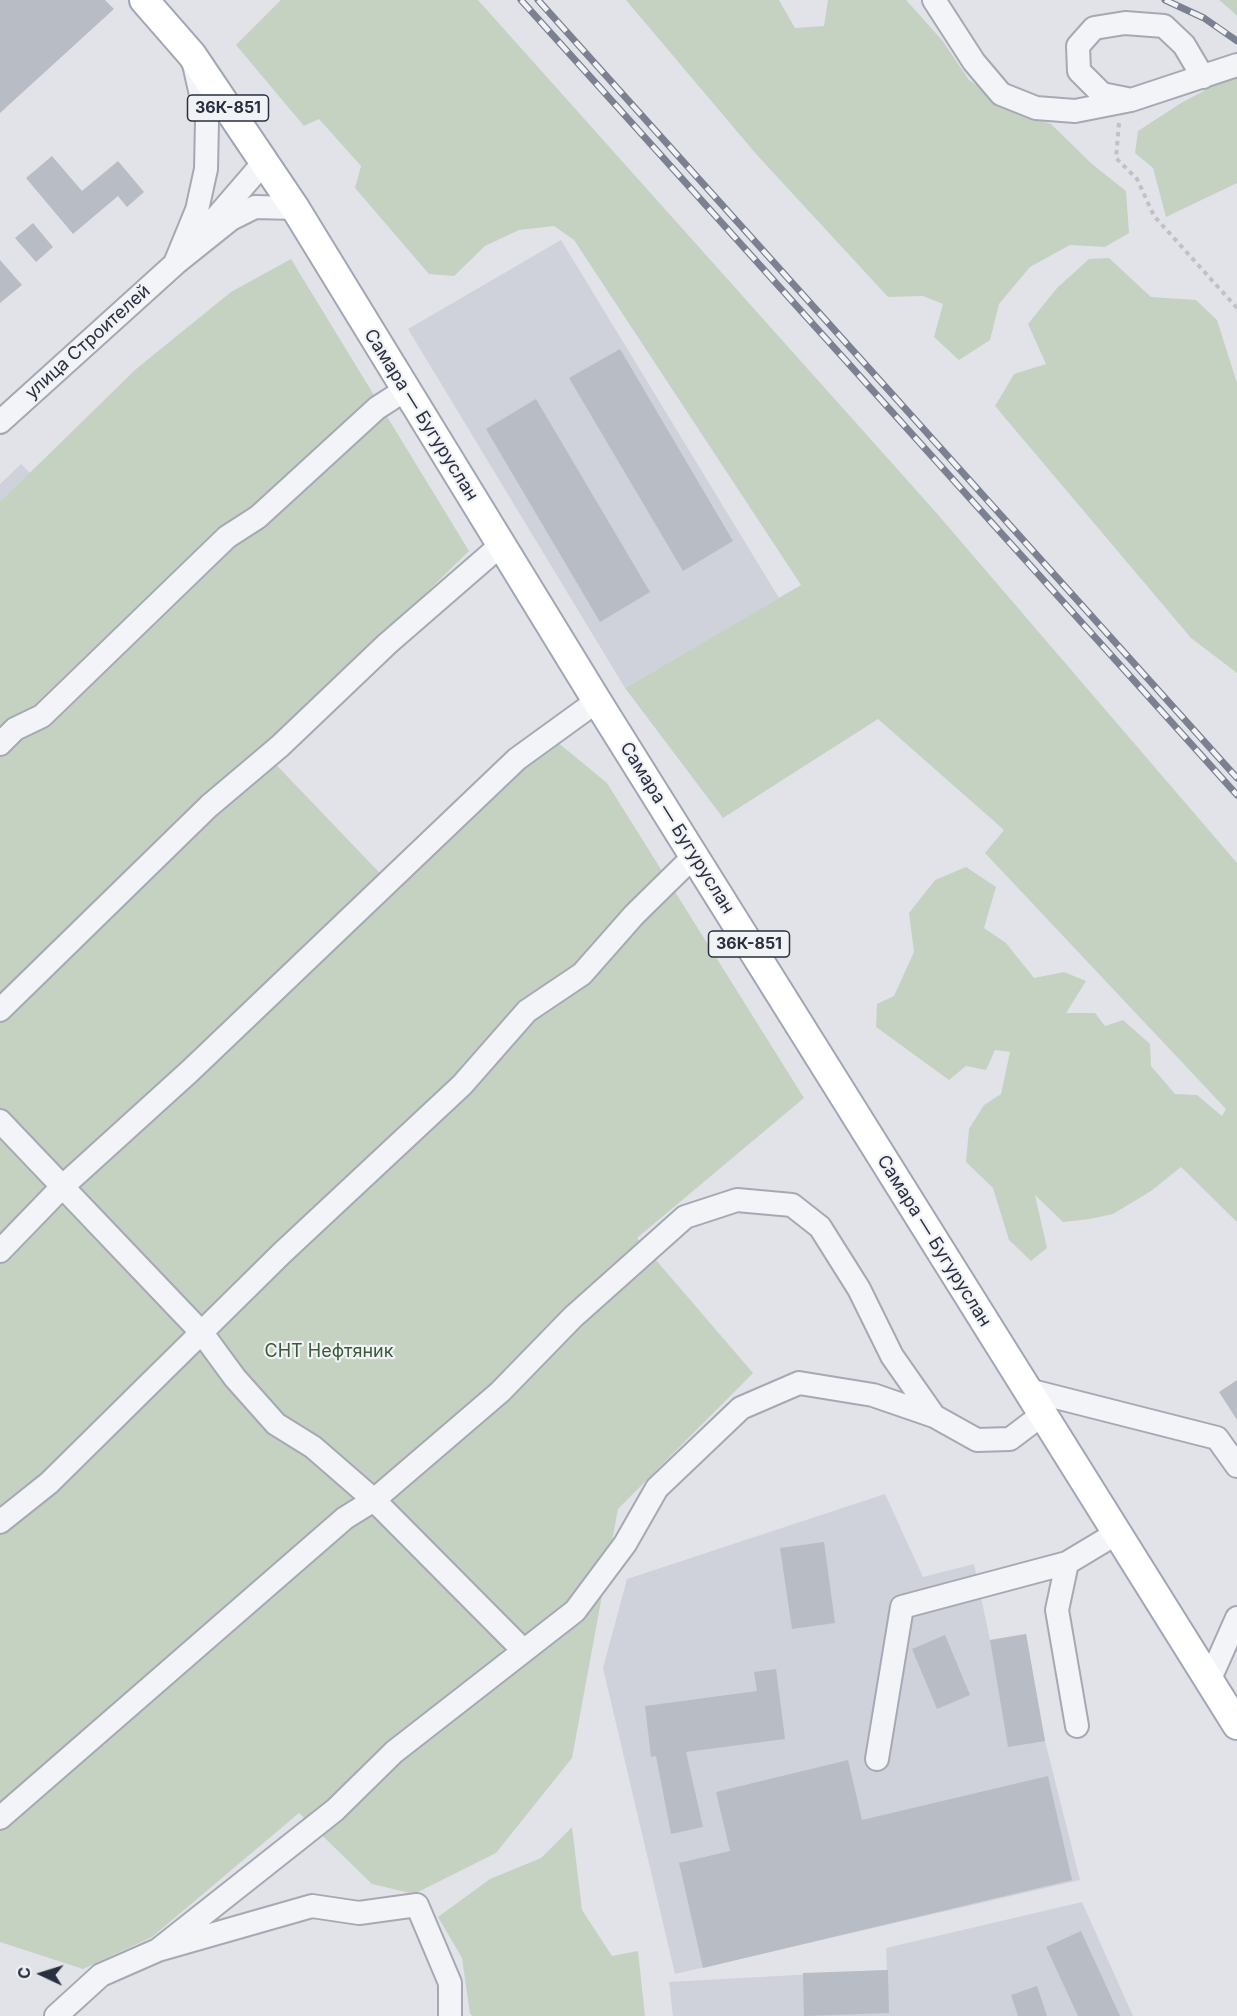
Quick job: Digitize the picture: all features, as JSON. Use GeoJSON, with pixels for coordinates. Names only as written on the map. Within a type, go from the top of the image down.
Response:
{"type":"FeatureCollection","features":[{"type":"Feature","properties":{"kind":"main road","name":"36К-851"},"geometry":{"type":"LineString","coordinates":[[144,0],[192,55]]}},
{"type":"Feature","properties":{"kind":"main road","name":"Самара — Бугуруслан"},"geometry":{"type":"LineString","coordinates":[[192,55],[295,208],[597,701],[1237,1725]]}},
{"type":"Feature","properties":{"kind":"street"},"geometry":{"type":"LineString","coordinates":[[934,0],[974,62],[1001,94],[1036,108],[1075,111],[1131,100],[1237,65]]}},
{"type":"Feature","properties":{"kind":"street"},"geometry":{"type":"LineString","coordinates":[[1131,100],[1102,94],[1079,71],[1078,46],[1094,28],[1125,23],[1164,26],[1184,45],[1203,77]]}},
{"type":"Feature","properties":{"kind":"street"},"geometry":{"type":"LineString","coordinates":[[176,263],[197,210],[206,169],[207,121],[192,55]]}},
{"type":"Feature","properties":{"kind":"street"},"geometry":{"type":"LineString","coordinates":[[176,263],[265,161]]}},
{"type":"Feature","properties":{"kind":"street"},"geometry":{"type":"LineString","coordinates":[[176,263],[231,219],[255,207],[295,208]]}},
{"type":"Feature","properties":{"kind":"street","name":"улица Строителей"},"geometry":{"type":"LineString","coordinates":[[1,419],[176,263]]}},
{"type":"Feature","properties":{"kind":"street"},"geometry":{"type":"LineString","coordinates":[[0,744],[15,729],[42,716],[227,537],[258,517],[377,408],[405,390]]}},
{"type":"Feature","properties":{"kind":"street"},"geometry":{"type":"LineString","coordinates":[[0,1010],[209,806],[280,746],[387,644],[501,545]]}},
{"type":"Feature","properties":{"kind":"street"},"geometry":{"type":"LineString","coordinates":[[0,1251],[61,1188],[190,1071],[517,759],[597,701]]}},
{"type":"Feature","properties":{"kind":"street"},"geometry":{"type":"LineString","coordinates":[[0,1522],[50,1483],[158,1373],[202,1333],[282,1253],[462,1085],[527,1011],[582,974],[634,915],[694,856]]}},
{"type":"Feature","properties":{"kind":"street"},"geometry":{"type":"LineString","coordinates":[[0,1121],[61,1188],[202,1333],[235,1378],[276,1424],[314,1448],[375,1500],[524,1650]]}},
{"type":"Feature","properties":{"kind":"street"},"geometry":{"type":"LineString","coordinates":[[0,1818],[345,1518],[375,1500],[500,1392],[573,1317],[685,1217],[736,1200],[792,1205],[820,1227],[859,1289],[892,1356],[934,1416]]}},
{"type":"Feature","properties":{"kind":"street"},"geometry":{"type":"LineString","coordinates":[[158,1950],[335,1810],[394,1752],[575,1611],[625,1544],[657,1488],[741,1408],[799,1383],[873,1395],[934,1416],[977,1440],[1010,1439],[1043,1414]]}},
{"type":"Feature","properties":{"kind":"street"},"geometry":{"type":"LineString","coordinates":[[1028,1390],[1217,1438],[1237,1466]]}},
{"type":"Feature","properties":{"kind":"street"},"geometry":{"type":"LineString","coordinates":[[876,1760],[902,1607],[1067,1563],[1117,1533]]}},
{"type":"Feature","properties":{"kind":"street"},"geometry":{"type":"LineString","coordinates":[[1067,1563],[1058,1610],[1077,1726]]}},
{"type":"Feature","properties":{"kind":"street"},"geometry":{"type":"LineString","coordinates":[[1209,1681],[1237,1618]]}},
{"type":"Feature","properties":{"kind":"street"},"geometry":{"type":"LineString","coordinates":[[56,2016],[101,1975],[158,1950],[312,1906],[359,1913],[417,1905],[450,1983],[450,2016]]}},
{"type":"Feature","properties":{"kind":"path"},"geometry":{"type":"LineString","coordinates":[[1131,100],[1117,126],[1116,158],[1137,179],[1154,216],[1237,308]]}},
{"type":"Feature","properties":{"kind":"shaded area"},"geometry":{"type":"Polygon","coordinates":[[[561,240],[779,598],[625,688],[408,329],[561,240]]]}},
{"type":"Feature","properties":{"kind":"shaded area"},"geometry":{"type":"Polygon","coordinates":[[[21,464],[33,476],[0,506],[0,484],[21,464]]]}},
{"type":"Feature","properties":{"kind":"shaded area"},"geometry":{"type":"Polygon","coordinates":[[[885,1494],[923,1577],[974,1564],[990,1640],[1026,1634],[1045,1741],[1080,1880],[675,1974],[603,1668],[627,1579],[885,1494]]]}},
{"type":"Feature","properties":{"kind":"shaded area"},"geometry":{"type":"Polygon","coordinates":[[[1082,1902],[1133,2016],[673,2016],[669,1982],[887,1970],[886,1948],[1082,1902]]]}},
{"type":"Feature","properties":{"kind":"green space"},"geometry":{"type":"Polygon","coordinates":[[[281,0],[478,0],[933,509],[1237,863],[1237,1222],[1181,1167],[1151,1191],[1113,1214],[1090,1219],[1063,1222],[1035,1195],[1047,1248],[1031,1261],[1009,1240],[993,1188],[966,1162],[969,1129],[984,1105],[1001,1094],[1010,1052],[995,1050],[986,1070],[966,1066],[949,1080],[876,1027],[877,1004],[894,996],[914,952],[909,913],[935,880],[966,867],[996,887],[984,928],[1006,943],[1034,978],[1064,972],[1086,981],[1066,1013],[1095,1013],[1105,1026],[1123,1020],[1150,1044],[1151,1066],[1175,1094],[1197,1095],[1222,1116],[1226,1109],[985,853],[1004,830],[878,719],[723,818],[625,688],[801,585],[574,240],[554,226],[519,230],[485,246],[454,276],[429,274],[355,188],[361,166],[319,119],[304,126],[236,45],[281,0]]]}},
{"type":"Feature","properties":{"kind":"green space"},"geometry":{"type":"Polygon","coordinates":[[[626,0],[779,0],[795,28],[824,26],[828,0],[906,0],[942,40],[969,80],[1013,110],[1051,124],[1092,164],[1126,191],[1129,233],[1105,247],[1070,245],[1030,267],[999,304],[990,340],[959,360],[934,337],[943,304],[923,296],[888,297],[756,154],[626,0]]]}},
{"type":"Feature","properties":{"kind":"green space"},"geometry":{"type":"Polygon","coordinates":[[[1219,0],[1237,0],[1237,16],[1232,11],[1219,0]]]}},
{"type":"Feature","properties":{"kind":"green space"},"geometry":{"type":"Polygon","coordinates":[[[1237,73],[1237,183],[1166,217],[1153,168],[1135,153],[1138,131],[1181,103],[1237,73]]]}},
{"type":"Feature","properties":{"kind":"green space"},"geometry":{"type":"Polygon","coordinates":[[[1109,258],[1151,297],[1196,300],[1217,320],[1237,383],[1237,673],[1191,638],[995,406],[1014,374],[1046,364],[1028,324],[1057,288],[1089,259],[1109,258]]]}},
{"type":"Feature","properties":{"kind":"green space","name":"СНТ Нефтяник"},"geometry":{"type":"Polygon","coordinates":[[[291,259],[469,551],[264,752],[396,890],[520,766],[556,741],[607,783],[804,1098],[637,1238],[753,1373],[618,1509],[572,1758],[496,1853],[414,1894],[372,1884],[299,1813],[152,1937],[83,1969],[0,1942],[0,502],[136,369],[231,292],[291,259]]]}},
{"type":"Feature","properties":{"kind":"green space"},"geometry":{"type":"Polygon","coordinates":[[[572,1827],[582,1910],[612,1956],[638,1951],[645,2016],[473,2016],[470,2014],[462,1958],[438,1917],[490,1879],[541,1858],[572,1827]]]}},
{"type":"Feature","properties":{"kind":"building"},"geometry":{"type":"Polygon","coordinates":[[[0,0],[105,0],[114,9],[0,113],[0,0]]]}},
{"type":"Feature","properties":{"kind":"building"},"geometry":{"type":"Polygon","coordinates":[[[52,156],[82,191],[118,161],[144,192],[127,207],[118,196],[73,234],[26,178],[52,156]]]}},
{"type":"Feature","properties":{"kind":"building"},"geometry":{"type":"Polygon","coordinates":[[[33,223],[53,247],[36,262],[15,238],[33,223]]]}},
{"type":"Feature","properties":{"kind":"building"},"geometry":{"type":"Polygon","coordinates":[[[0,260],[22,285],[0,303],[0,260]]]}},
{"type":"Feature","properties":{"kind":"building"},"geometry":{"type":"Polygon","coordinates":[[[620,349],[733,541],[683,571],[569,378],[620,349]]]}},
{"type":"Feature","properties":{"kind":"building"},"geometry":{"type":"Polygon","coordinates":[[[536,399],[650,592],[600,622],[486,429],[536,399]]]}},
{"type":"Feature","properties":{"kind":"building"},"geometry":{"type":"Polygon","coordinates":[[[1237,1380],[1237,1420],[1219,1392],[1237,1380]]]}},
{"type":"Feature","properties":{"kind":"building"},"geometry":{"type":"Polygon","coordinates":[[[824,1542],[835,1623],[792,1629],[780,1548],[824,1542]]]}},
{"type":"Feature","properties":{"kind":"building"},"geometry":{"type":"Polygon","coordinates":[[[1026,1634],[1045,1741],[1008,1747],[990,1640],[1026,1634]]]}},
{"type":"Feature","properties":{"kind":"building"},"geometry":{"type":"Polygon","coordinates":[[[945,1635],[970,1695],[937,1709],[912,1649],[945,1635]]]}},
{"type":"Feature","properties":{"kind":"building"},"geometry":{"type":"Polygon","coordinates":[[[776,1669],[785,1739],[686,1752],[703,1827],[671,1834],[656,1756],[651,1757],[645,1706],[757,1691],[754,1672],[776,1669]]]}},
{"type":"Feature","properties":{"kind":"building"},"geometry":{"type":"Polygon","coordinates":[[[848,1760],[862,1820],[1048,1776],[1072,1880],[703,1968],[679,1863],[730,1851],[716,1792],[848,1760]]]}},
{"type":"Feature","properties":{"kind":"building"},"geometry":{"type":"Polygon","coordinates":[[[1081,1931],[1120,2016],[1078,2016],[1046,1947],[1081,1931]]]}},
{"type":"Feature","properties":{"kind":"building"},"geometry":{"type":"Polygon","coordinates":[[[888,1970],[889,2013],[804,2016],[803,1973],[888,1970]]]}},
{"type":"Feature","properties":{"kind":"building"},"geometry":{"type":"Polygon","coordinates":[[[1037,1986],[1047,2016],[1018,2016],[1011,1995],[1037,1986]]]}},
{"type":"Feature","properties":{"kind":"railway"},"geometry":{"type":"LineString","coordinates":[[521,0],[1237,795]]}},
{"type":"Feature","properties":{"kind":"railway"},"geometry":{"type":"LineString","coordinates":[[538,0],[1237,778]]}},
{"type":"Feature","properties":{"kind":"railway"},"geometry":{"type":"LineString","coordinates":[[1165,0],[1204,18],[1237,41]]}}]}
